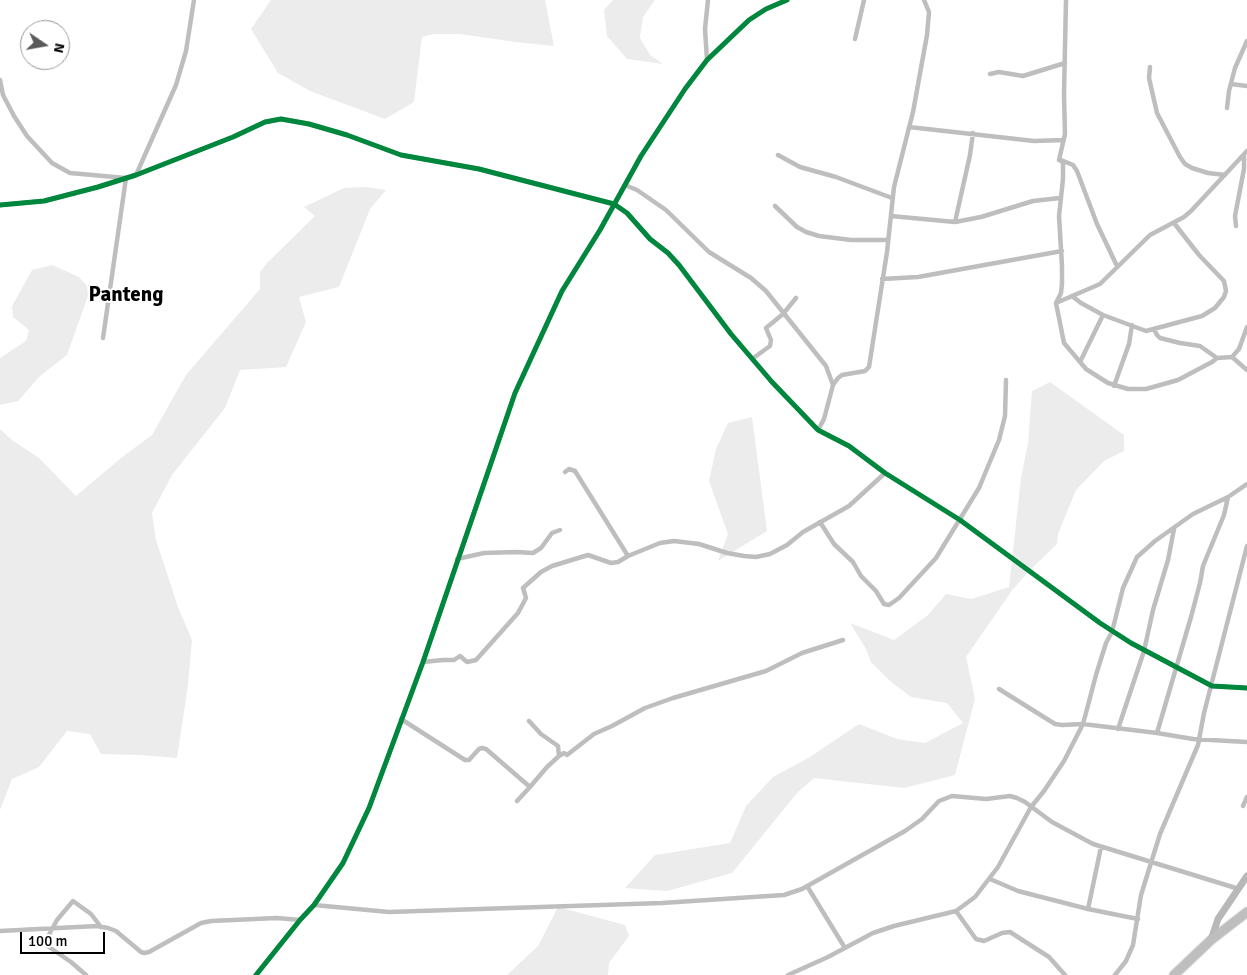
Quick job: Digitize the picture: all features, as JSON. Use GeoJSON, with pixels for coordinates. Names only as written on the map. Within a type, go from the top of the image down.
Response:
{"type":"FeatureCollection","features":[{"type":"Feature","properties":{"kind":"highway"},"geometry":{"type":"LineString","coordinates":[[1174,975],[1210,940],[1247,912]]}},
{"type":"Feature","properties":{"kind":"street"},"geometry":{"type":"LineString","coordinates":[[136,174],[176,85],[186,51],[194,0]]}},
{"type":"Feature","properties":{"kind":"street"},"geometry":{"type":"LineString","coordinates":[[707,60],[705,29],[708,0]]}},
{"type":"Feature","properties":{"kind":"street"},"geometry":{"type":"LineString","coordinates":[[256,975],[314,905],[343,862],[352,844],[368,808],[423,662],[457,559],[516,393],[562,291],[625,185],[640,156],[707,60],[749,20],[766,9],[787,0]]}},
{"type":"Feature","properties":{"kind":"street"},"geometry":{"type":"LineString","coordinates":[[855,40],[864,0]]}},
{"type":"Feature","properties":{"kind":"street"},"geometry":{"type":"LineString","coordinates":[[818,430],[827,412],[833,385],[842,375],[865,371],[869,367],[888,240],[892,198],[918,90],[929,21],[924,0]]}},
{"type":"Feature","properties":{"kind":"street"},"geometry":{"type":"LineString","coordinates":[[1059,160],[1064,140],[1066,0]]}},
{"type":"Feature","properties":{"kind":"street"},"geometry":{"type":"LineString","coordinates":[[1227,108],[1235,68],[1247,40]]}},
{"type":"Feature","properties":{"kind":"street"},"geometry":{"type":"LineString","coordinates":[[990,74],[999,72],[1024,76],[1065,63]]}},
{"type":"Feature","properties":{"kind":"street"},"geometry":{"type":"LineString","coordinates":[[1150,67],[1149,78],[1157,113],[1180,157],[1185,164],[1192,168],[1208,173],[1225,175]]}},
{"type":"Feature","properties":{"kind":"street"},"geometry":{"type":"LineString","coordinates":[[0,80],[3,95],[14,116],[28,136],[52,163],[70,173],[126,178]]}},
{"type":"Feature","properties":{"kind":"street"},"geometry":{"type":"LineString","coordinates":[[1231,84],[1247,86]]}},
{"type":"Feature","properties":{"kind":"street"},"geometry":{"type":"LineString","coordinates":[[0,205],[44,201],[98,187],[233,137],[265,122],[281,119],[337,132],[401,155],[479,169],[614,204],[627,213],[650,239],[668,253],[679,265],[752,359],[818,430],[849,446],[885,473],[960,520],[1112,632],[1144,651],[1212,686],[1247,688]]}},
{"type":"Feature","properties":{"kind":"street"},"geometry":{"type":"LineString","coordinates":[[909,127],[1034,141],[1064,140]]}},
{"type":"Feature","properties":{"kind":"street"},"geometry":{"type":"LineString","coordinates":[[955,222],[973,133]]}},
{"type":"Feature","properties":{"kind":"street"},"geometry":{"type":"LineString","coordinates":[[1056,303],[1100,284],[1150,235],[1184,217],[1199,204],[1245,154]]}},
{"type":"Feature","properties":{"kind":"street"},"geometry":{"type":"LineString","coordinates":[[1236,226],[1234,216],[1244,169],[1245,154]]}},
{"type":"Feature","properties":{"kind":"street"},"geometry":{"type":"LineString","coordinates":[[778,155],[800,167],[836,177],[892,198]]}},
{"type":"Feature","properties":{"kind":"street"},"geometry":{"type":"LineString","coordinates":[[1059,160],[1063,162],[1059,216],[1062,284],[1061,293],[1056,303],[1064,343],[1080,362],[1093,374],[1114,386],[1128,389],[1146,389],[1168,383],[1188,375],[1217,358],[1232,357],[1247,370]]}},
{"type":"Feature","properties":{"kind":"street"},"geometry":{"type":"LineString","coordinates":[[1059,160],[1073,165],[1077,171],[1097,224],[1117,266]]}},
{"type":"Feature","properties":{"kind":"street"},"geometry":{"type":"LineString","coordinates":[[103,338],[126,178]]}},
{"type":"Feature","properties":{"kind":"street"},"geometry":{"type":"LineString","coordinates":[[625,185],[666,210],[709,252],[751,278],[766,291],[826,366],[833,385]]}},
{"type":"Feature","properties":{"kind":"street"},"geometry":{"type":"LineString","coordinates":[[891,216],[935,222],[955,222],[981,217],[1033,201],[1060,198]]}},
{"type":"Feature","properties":{"kind":"street"},"geometry":{"type":"LineString","coordinates":[[775,206],[797,227],[819,236],[851,240],[888,240]]}},
{"type":"Feature","properties":{"kind":"street"},"geometry":{"type":"LineString","coordinates":[[1072,296],[1103,315],[1146,330],[1202,316],[1215,308],[1226,291],[1224,281],[1199,255],[1174,222]]}},
{"type":"Feature","properties":{"kind":"street"},"geometry":{"type":"LineString","coordinates":[[882,279],[918,277],[1062,250]]}},
{"type":"Feature","properties":{"kind":"street"},"geometry":{"type":"LineString","coordinates":[[752,359],[770,346],[771,340],[766,328],[783,314],[796,298]]}},
{"type":"Feature","properties":{"kind":"street"},"geometry":{"type":"LineString","coordinates":[[1080,362],[1103,315]]}},
{"type":"Feature","properties":{"kind":"street"},"geometry":{"type":"LineString","coordinates":[[1114,386],[1129,344],[1132,325]]}},
{"type":"Feature","properties":{"kind":"street"},"geometry":{"type":"LineString","coordinates":[[1232,357],[1239,349],[1247,327]]}},
{"type":"Feature","properties":{"kind":"street"},"geometry":{"type":"LineString","coordinates":[[1154,329],[1156,335],[1160,338],[1180,344],[1200,346],[1217,358]]}},
{"type":"Feature","properties":{"kind":"street"},"geometry":{"type":"LineString","coordinates":[[820,522],[834,544],[853,562],[861,576],[876,591],[884,604],[889,605],[912,585],[930,565],[979,488],[999,440],[1005,416],[1006,380]]}},
{"type":"Feature","properties":{"kind":"street"},"geometry":{"type":"LineString","coordinates":[[565,472],[569,469],[575,471],[628,556]]}},
{"type":"Feature","properties":{"kind":"street"},"geometry":{"type":"LineString","coordinates":[[423,662],[454,660],[460,656],[468,662],[476,660],[518,614],[526,598],[523,588],[541,572],[552,566],[588,554],[611,563],[618,562],[660,543],[687,542],[709,546],[727,553],[744,556],[762,556],[779,551],[803,532],[849,506],[885,473]]}},
{"type":"Feature","properties":{"kind":"street"},"geometry":{"type":"LineString","coordinates":[[788,975],[874,933],[894,926],[956,911],[974,897],[990,879],[1031,807],[1064,761],[1084,724],[1101,659],[1112,632],[1123,588],[1137,557],[1155,540],[1194,514],[1228,497],[1247,484]]}},
{"type":"Feature","properties":{"kind":"street"},"geometry":{"type":"LineString","coordinates":[[1157,733],[1197,595],[1203,566],[1224,515],[1228,497]]}},
{"type":"Feature","properties":{"kind":"street"},"geometry":{"type":"LineString","coordinates":[[1118,729],[1144,651],[1153,610],[1168,560],[1174,529]]}},
{"type":"Feature","properties":{"kind":"street"},"geometry":{"type":"LineString","coordinates":[[457,559],[484,553],[533,553],[541,548],[552,532],[560,530]]}},
{"type":"Feature","properties":{"kind":"street"},"geometry":{"type":"LineString","coordinates":[[1116,975],[1130,953],[1135,938],[1141,895],[1151,863],[1164,824],[1194,756],[1247,546]]}},
{"type":"Feature","properties":{"kind":"street"},"geometry":{"type":"LineString","coordinates":[[517,800],[521,798],[547,767],[559,756],[564,753],[567,755],[594,734],[645,708],[766,671],[802,653],[843,640]]}},
{"type":"Feature","properties":{"kind":"street"},"geometry":{"type":"LineString","coordinates":[[998,689],[1055,724],[1084,724],[1157,733],[1178,738],[1247,742]]}},
{"type":"Feature","properties":{"kind":"street"},"geometry":{"type":"LineString","coordinates":[[401,719],[465,760],[469,760],[480,749],[486,749],[530,787]]}},
{"type":"Feature","properties":{"kind":"street"},"geometry":{"type":"LineString","coordinates":[[529,721],[541,734],[558,746],[559,756]]}},
{"type":"Feature","properties":{"kind":"street"},"geometry":{"type":"LineString","coordinates":[[314,905],[389,912],[648,904],[784,895],[807,886],[905,831],[944,798],[952,796],[986,799],[1010,796],[1017,798],[1067,831],[1101,847],[1239,889]]}},
{"type":"Feature","properties":{"kind":"street"},"geometry":{"type":"LineString","coordinates":[[1243,806],[1247,797]]}},
{"type":"Feature","properties":{"kind":"street"},"geometry":{"type":"LineString","coordinates":[[1088,909],[1101,847]]}},
{"type":"Feature","properties":{"kind":"street"},"geometry":{"type":"LineString","coordinates":[[1210,940],[1218,919],[1247,876]]}},
{"type":"Feature","properties":{"kind":"street"},"geometry":{"type":"LineString","coordinates":[[990,879],[1018,891],[1088,909],[1138,919]]}},
{"type":"Feature","properties":{"kind":"street"},"geometry":{"type":"LineString","coordinates":[[807,886],[845,948]]}},
{"type":"Feature","properties":{"kind":"street"},"geometry":{"type":"LineString","coordinates":[[86,975],[71,962],[46,946],[46,938],[66,908],[73,901],[90,914],[101,927]]}},
{"type":"Feature","properties":{"kind":"street"},"geometry":{"type":"LineString","coordinates":[[956,911],[976,939],[984,941],[1002,933],[1010,932],[1049,957],[1065,975]]}},
{"type":"Feature","properties":{"kind":"street"},"geometry":{"type":"LineString","coordinates":[[0,931],[101,927],[116,931],[144,953],[201,923],[211,920],[277,918],[300,920]]}},
{"type":"Feature","properties":{"kind":"shaded area"},"geometry":{"type":"Polygon","coordinates":[[[271,0],[545,0],[554,46],[460,34],[433,34],[422,37],[414,102],[385,119],[310,91],[278,73],[251,29],[271,0]]]}},
{"type":"Feature","properties":{"kind":"shaded area"},"geometry":{"type":"Polygon","coordinates":[[[613,0],[655,0],[643,17],[640,38],[650,55],[663,64],[627,59],[607,36],[604,10],[613,0]]]}},
{"type":"Feature","properties":{"kind":"shaded area"},"geometry":{"type":"Polygon","coordinates":[[[367,187],[386,190],[370,209],[339,287],[299,297],[306,322],[286,367],[240,370],[225,408],[172,475],[152,513],[156,540],[178,607],[192,640],[188,685],[177,758],[101,754],[90,734],[67,731],[39,767],[12,779],[0,810],[0,429],[12,440],[39,458],[76,496],[152,435],[186,375],[260,289],[260,272],[315,216],[304,207],[344,188],[367,187]]]}},
{"type":"Feature","properties":{"kind":"shaded area"},"geometry":{"type":"Polygon","coordinates":[[[52,265],[79,277],[87,286],[88,296],[67,355],[40,376],[18,401],[0,405],[0,358],[26,341],[29,330],[13,317],[12,306],[32,270],[52,265]]]}},
{"type":"Feature","properties":{"kind":"shaded area"},"geometry":{"type":"Polygon","coordinates":[[[1050,382],[1124,435],[1124,451],[1104,461],[1076,490],[1058,534],[1057,544],[1027,573],[1011,592],[966,657],[975,699],[955,775],[904,788],[814,778],[797,793],[732,873],[667,891],[625,888],[655,855],[730,843],[746,806],[773,777],[810,757],[859,724],[897,739],[925,743],[963,723],[947,703],[911,697],[890,681],[871,662],[866,649],[850,623],[894,640],[928,615],[946,594],[971,599],[1009,587],[1021,478],[1028,443],[1032,391],[1050,382]]]}},
{"type":"Feature","properties":{"kind":"shaded area"},"geometry":{"type":"Polygon","coordinates":[[[752,417],[767,531],[718,561],[728,534],[709,481],[716,449],[728,423],[752,417]]]}},
{"type":"Feature","properties":{"kind":"shaded area"},"geometry":{"type":"Polygon","coordinates":[[[558,907],[625,925],[629,936],[609,963],[608,975],[507,975],[538,946],[558,907]]]}},
{"type":"Feature","properties":{"kind":"cycle path"},"geometry":{"type":"LineString","coordinates":[[256,975],[314,905],[343,863],[369,808],[423,662],[515,393],[562,291],[600,230],[641,156],[685,89],[707,60],[749,20],[766,9],[787,0]]}},
{"type":"Feature","properties":{"kind":"cycle path"},"geometry":{"type":"LineString","coordinates":[[0,205],[44,201],[98,187],[136,175],[233,137],[265,122],[281,119],[309,124],[347,135],[401,155],[479,169],[614,204],[627,213],[650,239],[668,253],[679,265],[731,334],[772,382],[818,430],[849,446],[885,473],[960,520],[1100,623],[1131,643],[1212,686],[1247,688]]}},
{"type":"Feature","properties":{"kind":"district","name":"Panteng"},"geometry":{"type":"Point","coordinates":[126,295]}}]}
